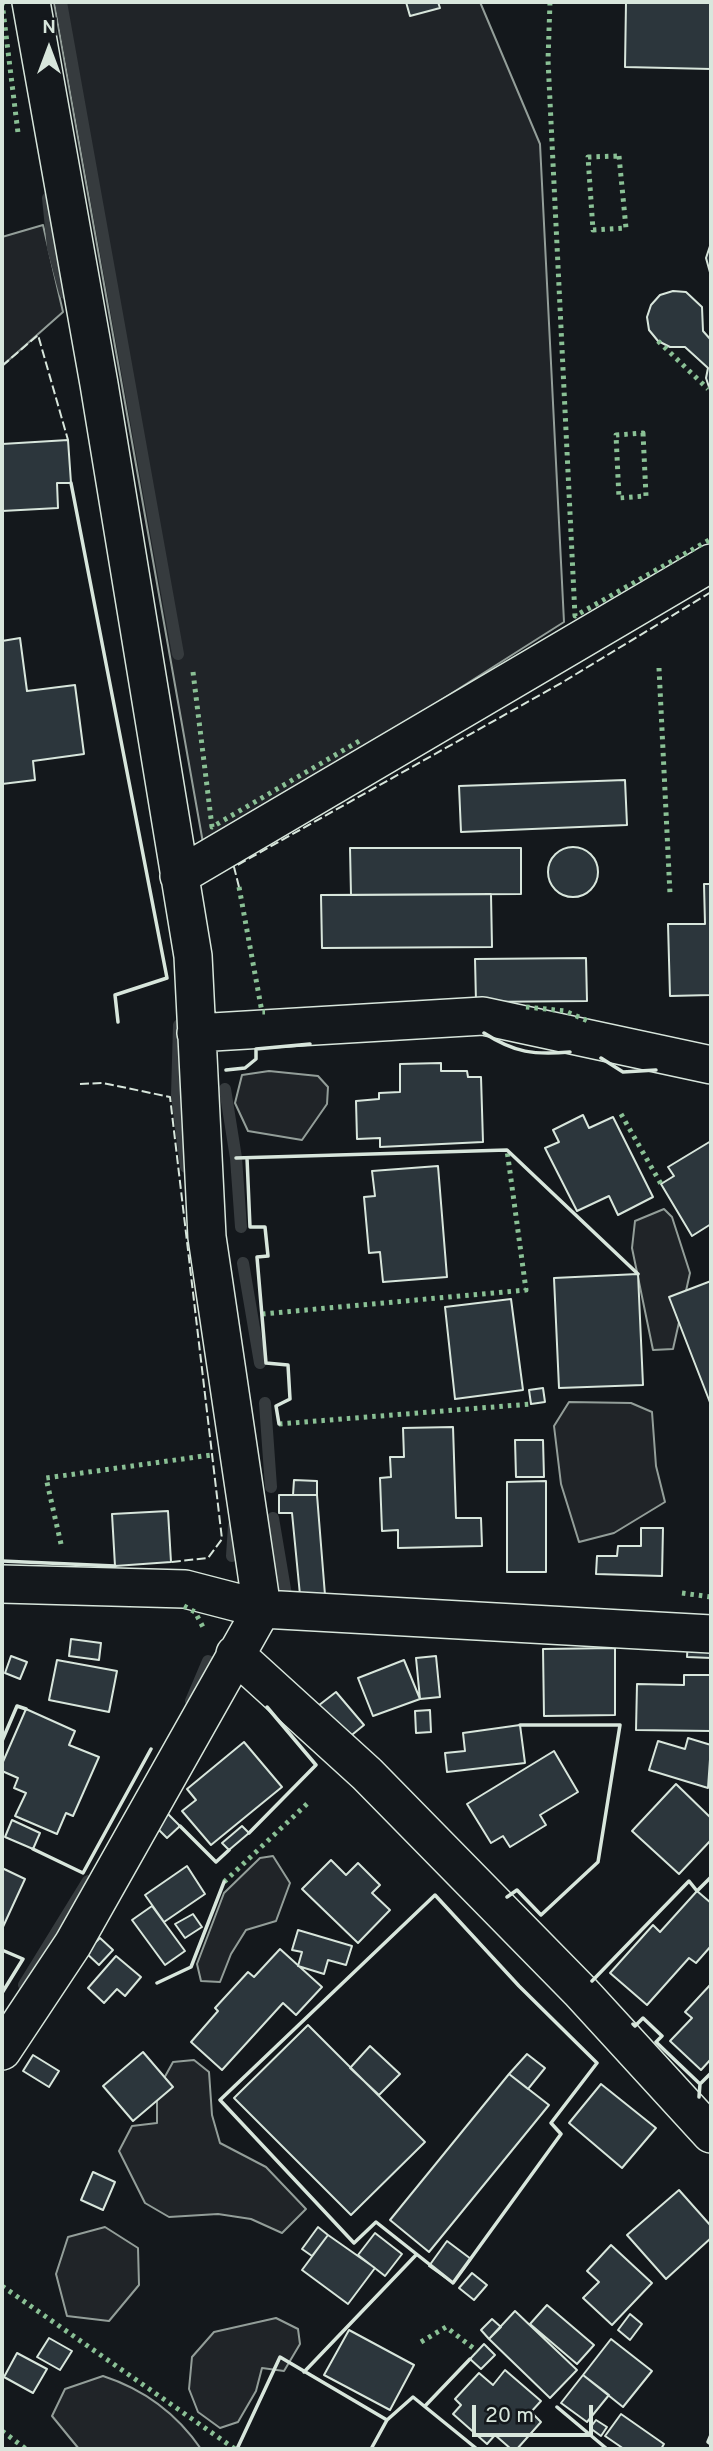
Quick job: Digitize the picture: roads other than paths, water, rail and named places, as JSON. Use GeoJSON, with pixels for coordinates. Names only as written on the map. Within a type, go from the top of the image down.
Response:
{"type":"FeatureCollection","features":[{"type":"Feature","properties":{"kind":"street"},"geometry":{"type":"LineString","coordinates":[[2,2051],[92,1910],[262,1609],[207,1237],[194,956],[99,384],[31,2]]}},
{"type":"Feature","properties":{"kind":"street"},"geometry":{"type":"LineString","coordinates":[[179,876],[711,563]]}},
{"type":"Feature","properties":{"kind":"street"},"geometry":{"type":"LineString","coordinates":[[196,1033],[483,1016],[711,1065]]}},
{"type":"Feature","properties":{"kind":"street"},"geometry":{"type":"LineString","coordinates":[[2,1584],[185,1589],[262,1609],[711,1634]]}},
{"type":"Feature","properties":{"kind":"street"},"geometry":{"type":"LineString","coordinates":[[235,1654],[367,1774],[580,1991],[711,2134]]}},
{"type":"Feature","properties":{"kind":"waterway"},"geometry":{"type":"LineString","coordinates":[[61,2],[178,654]]}},
{"type":"Feature","properties":{"kind":"waterway"},"geometry":{"type":"LineString","coordinates":[[48,198],[53,248],[65,293]]}},
{"type":"Feature","properties":{"kind":"waterway"},"geometry":{"type":"LineString","coordinates":[[179,1025],[177,1095],[186,1167]]}},
{"type":"Feature","properties":{"kind":"waterway"},"geometry":{"type":"LineString","coordinates":[[225,1089],[236,1158],[241,1227]]}},
{"type":"Feature","properties":{"kind":"waterway"},"geometry":{"type":"LineString","coordinates":[[243,1263],[260,1363]]}},
{"type":"Feature","properties":{"kind":"waterway"},"geometry":{"type":"LineString","coordinates":[[265,1403],[271,1487]]}},
{"type":"Feature","properties":{"kind":"waterway"},"geometry":{"type":"LineString","coordinates":[[273,1518],[286,1595]]}},
{"type":"Feature","properties":{"kind":"waterway"},"geometry":{"type":"LineString","coordinates":[[232,1556],[234,1525]]}},
{"type":"Feature","properties":{"kind":"waterway"},"geometry":{"type":"LineString","coordinates":[[191,1701],[208,1661]]}},
{"type":"Feature","properties":{"kind":"waterway"},"geometry":{"type":"LineString","coordinates":[[24,1985],[88,1881]]}}]}
